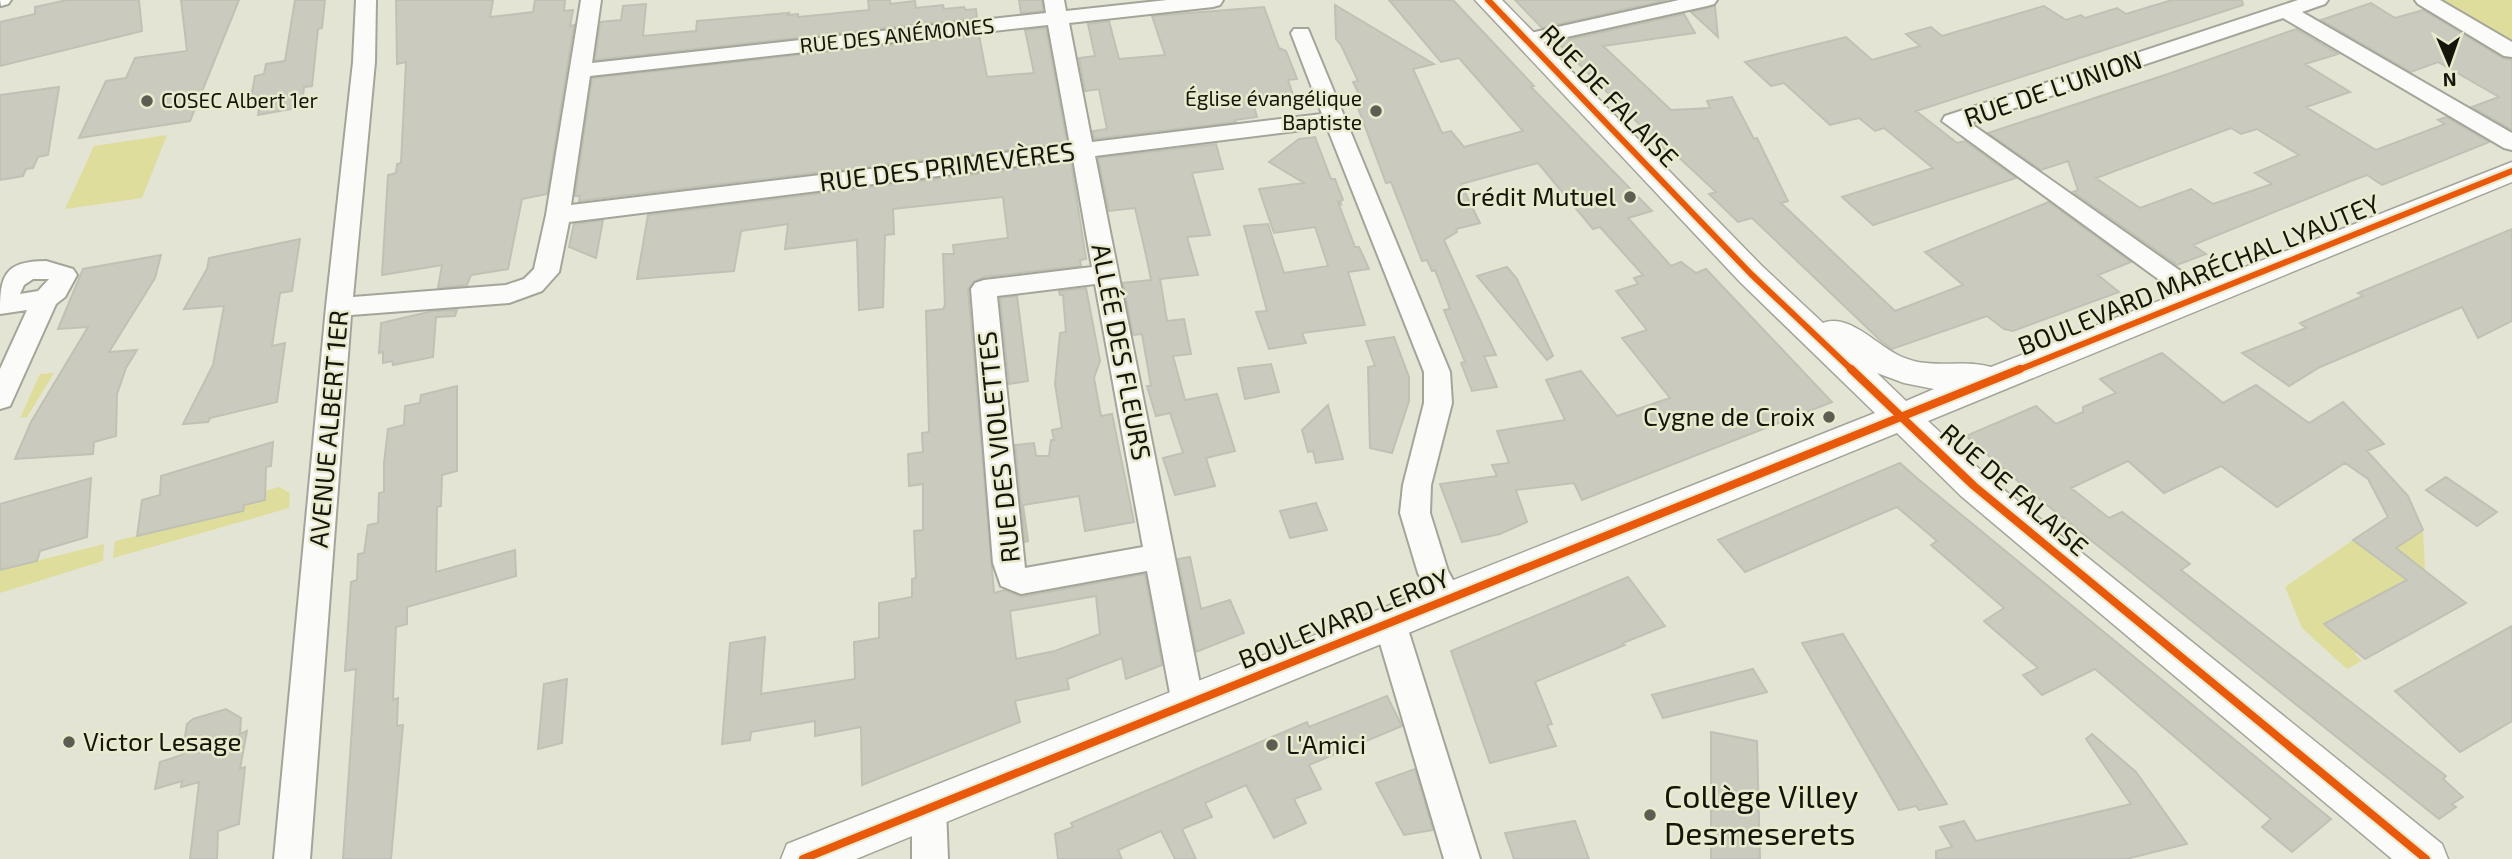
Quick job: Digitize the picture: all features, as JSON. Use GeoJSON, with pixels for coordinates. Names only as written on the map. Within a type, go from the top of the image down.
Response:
{"type":"FeatureCollection","features":[{"type":"Feature","properties":{"kind":"main road","name":"RUE DE FALAISE"},"geometry":{"type":"LineString","coordinates":[[1488,0],[1751,274],[1974,486],[2426,859]]}},
{"type":"Feature","properties":{"kind":"main road","name":"BOULEVARD MARÉCHAL LYAUTEY"},"geometry":{"type":"LineString","coordinates":[[1901,417],[2512,171]]}},
{"type":"Feature","properties":{"kind":"main road"},"geometry":{"type":"LineString","coordinates":[[1751,274],[1881,363],[1910,375],[1948,379],[1985,377],[2026,367]]}},
{"type":"Feature","properties":{"kind":"main road","name":"BOULEVARD LEROY"},"geometry":{"type":"LineString","coordinates":[[803,859],[1901,417]]}},
{"type":"Feature","properties":{"kind":"street","name":"AVENUE ALBERT 1ER"},"geometry":{"type":"LineString","coordinates":[[292,859],[339,307],[364,62],[366,0]]}},
{"type":"Feature","properties":{"kind":"street"},"geometry":{"type":"LineString","coordinates":[[339,307],[521,291],[533,285],[546,271],[558,215],[592,0]]}},
{"type":"Feature","properties":{"kind":"street"},"geometry":{"type":"LineString","coordinates":[[1526,40],[1707,0]]}},
{"type":"Feature","properties":{"kind":"street","name":"RUE DE L'UNION"},"geometry":{"type":"LineString","coordinates":[[2200,297],[1953,121],[2318,0]]}},
{"type":"Feature","properties":{"kind":"street"},"geometry":{"type":"LineString","coordinates":[[2425,0],[2512,51]]}},
{"type":"Feature","properties":{"kind":"street","name":"RUE DES ANÉMONES"},"geometry":{"type":"LineString","coordinates":[[581,71],[1056,9],[1213,1]]}},
{"type":"Feature","properties":{"kind":"street","name":"ALLÉE DES FLEURS"},"geometry":{"type":"LineString","coordinates":[[1056,9],[1188,704]]}},
{"type":"Feature","properties":{"kind":"street"},"geometry":{"type":"LineString","coordinates":[[2285,11],[2512,143]]}},
{"type":"Feature","properties":{"kind":"street"},"geometry":{"type":"LineString","coordinates":[[1301,33],[1437,372],[1438,403],[1417,485],[1415,513],[1433,573],[1447,600]]}},
{"type":"Feature","properties":{"kind":"street","name":"RUE DES PRIMEVÈRES"},"geometry":{"type":"LineString","coordinates":[[558,215],[1336,119]]}},
{"type":"Feature","properties":{"kind":"street","name":"RUE DES VIOLETTES"},"geometry":{"type":"LineString","coordinates":[[1106,274],[984,289],[1008,563],[1012,577],[1021,580],[1161,556]]}},
{"type":"Feature","properties":{"kind":"street"},"geometry":{"type":"LineString","coordinates":[[0,399],[45,299]]}},
{"type":"Feature","properties":{"kind":"street"},"geometry":{"type":"LineString","coordinates":[[1390,623],[1462,859]]}},
{"type":"Feature","properties":{"kind":"street"},"geometry":{"type":"LineString","coordinates":[[929,809],[930,859]]}},
{"type":"Feature","properties":{"kind":"shaded area"},"geometry":{"type":"Polygon","coordinates":[[[2436,0],[2512,0],[2512,44],[2436,0]]]}},
{"type":"Feature","properties":{"kind":"shaded area"},"geometry":{"type":"Polygon","coordinates":[[[167,135],[142,198],[65,209],[94,146],[167,135]]]}},
{"type":"Feature","properties":{"kind":"shaded area"},"geometry":{"type":"Polygon","coordinates":[[[54,373],[27,417],[20,418],[40,374],[54,373]]]}},
{"type":"Feature","properties":{"kind":"shaded area"},"geometry":{"type":"Polygon","coordinates":[[[279,487],[290,493],[289,508],[113,558],[115,541],[243,511],[244,505],[265,500],[265,491],[279,487]]]}},
{"type":"Feature","properties":{"kind":"shaded area"},"geometry":{"type":"Polygon","coordinates":[[[2423,530],[2425,571],[2324,624],[2357,653],[2355,654],[2362,661],[2347,669],[2302,628],[2285,587],[2353,540],[2379,560],[2423,530]]]}},
{"type":"Feature","properties":{"kind":"shaded area"},"geometry":{"type":"Polygon","coordinates":[[[104,544],[103,561],[0,593],[0,570],[104,544]]]}},
{"type":"Feature","properties":{"kind":"building"},"geometry":{"type":"Polygon","coordinates":[[[67,0],[139,0],[142,31],[0,66],[0,22],[35,14],[35,7],[67,0]]]}},
{"type":"Feature","properties":{"kind":"building","name":"COSEC Albert 1er"},"geometry":{"type":"Polygon","coordinates":[[[181,0],[239,0],[190,121],[79,138],[106,81],[126,78],[135,58],[187,51],[181,0]]]}},
{"type":"Feature","properties":{"kind":"building"},"geometry":{"type":"Polygon","coordinates":[[[295,0],[325,0],[322,28],[318,29],[312,86],[304,87],[302,107],[258,115],[261,96],[251,98],[255,76],[264,74],[266,64],[285,61],[295,0]]]}},
{"type":"Feature","properties":{"kind":"building"},"geometry":{"type":"Polygon","coordinates":[[[396,0],[493,0],[490,17],[533,12],[535,0],[565,0],[564,11],[573,10],[570,26],[574,25],[547,194],[522,199],[508,269],[471,275],[467,285],[438,288],[442,265],[382,275],[388,175],[396,173],[397,164],[401,163],[406,62],[397,64],[396,0]]]}},
{"type":"Feature","properties":{"kind":"building"},"geometry":{"type":"Polygon","coordinates":[[[868,0],[890,0],[890,4],[915,1],[916,8],[943,5],[944,9],[964,7],[965,10],[976,9],[977,18],[595,60],[600,22],[621,20],[623,6],[646,4],[643,36],[696,31],[697,21],[789,13],[788,15],[798,14],[798,17],[869,10],[868,0]]]}},
{"type":"Feature","properties":{"kind":"building"},"geometry":{"type":"Polygon","coordinates":[[[1019,0],[1042,0],[1043,11],[1021,13],[1019,0]]]}},
{"type":"Feature","properties":{"kind":"building"},"geometry":{"type":"Polygon","coordinates":[[[1389,0],[1453,0],[1534,86],[1531,87],[1652,211],[1628,218],[1671,266],[1681,262],[1696,273],[1706,269],[1832,402],[1582,500],[1574,483],[1516,490],[1527,522],[1500,534],[1462,542],[1440,484],[1497,476],[1492,465],[1509,463],[1497,431],[1565,420],[1546,380],[1581,371],[1617,416],[1670,398],[1622,338],[1647,330],[1616,291],[1638,284],[1634,278],[1643,275],[1600,227],[1593,229],[1538,163],[1461,184],[1480,223],[1456,229],[1457,232],[1444,240],[1496,355],[1484,356],[1497,387],[1472,391],[1461,363],[1465,362],[1444,310],[1450,309],[1435,270],[1432,271],[1427,260],[1422,261],[1391,182],[1386,183],[1357,105],[1364,104],[1353,82],[1358,81],[1336,39],[1335,5],[1434,64],[1413,69],[1442,133],[1451,131],[1464,147],[1523,131],[1459,58],[1441,62],[1389,0]]]}},
{"type":"Feature","properties":{"kind":"building"},"geometry":{"type":"Polygon","coordinates":[[[1515,0],[1667,0],[1542,28],[1515,0]]]}},
{"type":"Feature","properties":{"kind":"building"},"geometry":{"type":"Polygon","coordinates":[[[2172,0],[2242,0],[2243,5],[1916,111],[1957,143],[1965,141],[2016,178],[1873,225],[1842,197],[1933,168],[1884,128],[1875,131],[1859,118],[1830,125],[1784,83],[1771,86],[1745,62],[1846,37],[1872,60],[1920,46],[1906,34],[1931,27],[1942,36],[2044,6],[2066,20],[2081,15],[2085,18],[2117,8],[2126,14],[2172,0]]]}},
{"type":"Feature","properties":{"kind":"building"},"geometry":{"type":"Polygon","coordinates":[[[2371,3],[2395,18],[2423,10],[2503,58],[2512,60],[2512,130],[2472,107],[2499,97],[2438,62],[2411,72],[2321,20],[2371,3]]]}},
{"type":"Feature","properties":{"kind":"building"},"geometry":{"type":"Polygon","coordinates":[[[1715,6],[1718,37],[1691,12],[1715,6]]]}},
{"type":"Feature","properties":{"kind":"building"},"geometry":{"type":"Polygon","coordinates":[[[1264,7],[1279,48],[1286,51],[1297,79],[1288,80],[1294,98],[1253,103],[1257,117],[1235,120],[1236,122],[1094,139],[1093,131],[1107,129],[1099,89],[1085,91],[1079,58],[1095,56],[1088,24],[1109,21],[1119,59],[1165,55],[1152,16],[1264,7]]]}},
{"type":"Feature","properties":{"kind":"building"},"geometry":{"type":"Polygon","coordinates":[[[1684,14],[1695,33],[1603,46],[1671,110],[1710,108],[1707,101],[1732,97],[1754,139],[1757,138],[1788,201],[1781,203],[1895,311],[1963,285],[1925,252],[2049,202],[2131,262],[2098,275],[2119,292],[2013,331],[2004,329],[1987,316],[1892,349],[1752,218],[1738,222],[1709,194],[1716,192],[1672,151],[1667,152],[1557,42],[1684,14]]]}},
{"type":"Feature","properties":{"kind":"building"},"geometry":{"type":"Polygon","coordinates":[[[1046,28],[1067,143],[579,201],[580,196],[575,196],[592,78],[979,35],[987,77],[1034,73],[1025,30],[1046,28]]]}},
{"type":"Feature","properties":{"kind":"building"},"geometry":{"type":"Polygon","coordinates":[[[2296,29],[2338,54],[2305,64],[2350,92],[2306,107],[2376,150],[2445,124],[2438,120],[2446,117],[2489,142],[2382,185],[2367,175],[2351,181],[2193,245],[2206,254],[2177,265],[2073,192],[2078,190],[2068,161],[2041,170],[1988,133],[2296,29]],[[2231,128],[2096,178],[2140,208],[2191,189],[2213,204],[2272,184],[2255,173],[2299,155],[2257,129],[2241,134],[2231,128]]]}},
{"type":"Feature","properties":{"kind":"building"},"geometry":{"type":"Polygon","coordinates":[[[59,87],[48,155],[38,157],[33,168],[26,169],[23,176],[0,180],[0,95],[59,87]]]}},
{"type":"Feature","properties":{"kind":"building"},"geometry":{"type":"Polygon","coordinates":[[[1315,137],[1331,179],[1335,179],[1343,200],[1340,201],[1341,204],[1338,202],[1355,247],[1359,247],[1369,269],[1348,272],[1365,325],[1302,333],[1306,343],[1269,349],[1256,312],[1267,311],[1244,226],[1268,224],[1284,273],[1328,266],[1315,227],[1274,233],[1259,189],[1304,183],[1269,162],[1299,139],[1315,137]]]}},
{"type":"Feature","properties":{"kind":"building"},"geometry":{"type":"Polygon","coordinates":[[[1216,144],[1223,169],[1192,173],[1210,235],[1187,237],[1198,275],[1160,279],[1167,321],[1184,319],[1191,354],[1173,356],[1185,400],[1217,394],[1235,451],[1206,458],[1215,486],[1175,495],[1163,458],[1183,453],[1170,413],[1156,416],[1147,386],[1151,386],[1142,334],[1133,335],[1123,283],[1151,280],[1146,255],[1135,208],[1109,211],[1098,158],[1216,144]]]}},
{"type":"Feature","properties":{"kind":"building"},"geometry":{"type":"Polygon","coordinates":[[[1071,162],[1086,259],[1080,260],[1081,266],[984,277],[973,282],[968,289],[994,593],[1005,590],[1021,597],[1145,574],[1162,665],[1126,679],[1122,658],[1067,679],[1069,689],[1015,701],[1020,722],[862,785],[861,727],[815,736],[815,721],[751,732],[750,740],[722,744],[730,643],[765,637],[761,694],[855,679],[854,642],[879,638],[879,603],[912,597],[912,579],[916,578],[914,531],[923,530],[923,484],[909,486],[908,454],[923,452],[922,433],[929,432],[926,311],[943,309],[945,305],[943,254],[954,254],[953,245],[1008,238],[1003,197],[893,209],[894,234],[885,235],[883,307],[859,310],[857,240],[785,249],[788,224],[741,231],[734,271],[637,279],[648,215],[1071,162]],[[1096,596],[1010,611],[1016,659],[1055,651],[1100,634],[1096,596]]]}},
{"type":"Feature","properties":{"kind":"building"},"geometry":{"type":"Polygon","coordinates":[[[603,220],[596,258],[569,247],[574,224],[603,220]]]}},
{"type":"Feature","properties":{"kind":"building"},"geometry":{"type":"Polygon","coordinates":[[[2512,229],[2512,321],[2478,338],[2462,307],[2320,367],[2289,386],[2242,353],[2306,328],[2300,323],[2363,296],[2358,293],[2512,229]]]}},
{"type":"Feature","properties":{"kind":"building"},"geometry":{"type":"Polygon","coordinates":[[[300,239],[292,291],[280,293],[272,346],[285,343],[277,402],[210,418],[208,422],[183,424],[213,365],[224,306],[184,309],[207,269],[209,258],[300,239]]]}},
{"type":"Feature","properties":{"kind":"building"},"geometry":{"type":"Polygon","coordinates":[[[161,255],[155,278],[109,352],[137,350],[126,368],[117,394],[116,436],[94,442],[93,454],[15,459],[31,422],[88,327],[58,329],[83,269],[161,255]]]}},
{"type":"Feature","properties":{"kind":"building"},"geometry":{"type":"Polygon","coordinates":[[[1507,267],[1517,279],[1553,356],[1547,360],[1477,276],[1507,267]]]}},
{"type":"Feature","properties":{"kind":"building"},"geometry":{"type":"Polygon","coordinates":[[[1086,288],[1100,361],[1094,378],[1101,416],[1112,414],[1134,522],[1085,531],[1079,496],[1023,505],[1028,541],[1025,542],[1015,445],[1034,443],[1036,456],[1049,456],[1051,440],[1054,440],[1052,430],[1062,428],[1055,384],[1060,333],[1066,332],[1063,295],[1060,295],[1059,291],[1086,288]]]}},
{"type":"Feature","properties":{"kind":"building"},"geometry":{"type":"Polygon","coordinates":[[[1017,296],[1028,381],[1009,384],[1000,298],[1017,296]]]}},
{"type":"Feature","properties":{"kind":"building"},"geometry":{"type":"Polygon","coordinates":[[[457,310],[455,316],[436,317],[433,357],[393,365],[392,361],[383,363],[383,352],[379,353],[381,323],[433,311],[457,310]]]}},
{"type":"Feature","properties":{"kind":"building"},"geometry":{"type":"Polygon","coordinates":[[[1394,337],[1409,377],[1409,401],[1392,453],[1370,448],[1368,367],[1375,366],[1366,341],[1394,337]]]}},
{"type":"Feature","properties":{"kind":"building"},"geometry":{"type":"Polygon","coordinates":[[[2162,353],[2223,403],[2256,385],[2309,423],[2343,402],[2384,444],[2367,451],[2408,496],[2423,530],[2396,548],[2466,603],[2365,659],[2324,624],[2407,580],[2353,540],[2388,517],[2368,479],[2345,463],[2277,507],[2221,466],[2164,493],[2128,461],[2071,488],[2109,518],[2122,512],[2190,564],[2181,570],[2446,776],[2443,779],[2463,797],[2452,804],[2456,807],[2439,819],[2027,489],[1966,436],[2036,406],[2056,424],[2083,412],[2083,407],[2116,393],[2100,379],[2162,353]]]}},
{"type":"Feature","properties":{"kind":"building"},"geometry":{"type":"Polygon","coordinates":[[[1271,364],[1279,392],[1245,399],[1238,368],[1271,364]]]}},
{"type":"Feature","properties":{"kind":"building"},"geometry":{"type":"Polygon","coordinates":[[[457,386],[457,471],[442,475],[441,506],[437,507],[436,572],[515,550],[516,576],[407,607],[407,624],[396,627],[393,700],[398,698],[397,726],[403,725],[391,859],[343,859],[356,669],[345,671],[351,582],[357,580],[358,554],[364,553],[368,525],[378,523],[379,493],[384,492],[388,429],[404,425],[405,406],[420,403],[421,395],[457,386]]]}},
{"type":"Feature","properties":{"kind":"building"},"geometry":{"type":"Polygon","coordinates":[[[1328,405],[1343,459],[1316,463],[1313,451],[1308,452],[1302,430],[1328,405]]]}},
{"type":"Feature","properties":{"kind":"building"},"geometry":{"type":"Polygon","coordinates":[[[273,442],[271,466],[266,467],[265,500],[244,505],[243,511],[137,536],[142,500],[160,495],[161,476],[273,442]]]}},
{"type":"Feature","properties":{"kind":"building"},"geometry":{"type":"Polygon","coordinates":[[[1900,463],[2331,819],[2292,852],[2262,827],[2271,819],[2095,669],[2042,695],[2023,675],[2038,668],[1984,621],[2004,608],[1931,545],[1937,541],[1897,507],[1745,572],[1718,540],[1900,463]]]}},
{"type":"Feature","properties":{"kind":"building"},"geometry":{"type":"Polygon","coordinates":[[[2446,477],[2497,512],[2477,526],[2426,490],[2446,477]]]}},
{"type":"Feature","properties":{"kind":"building"},"geometry":{"type":"Polygon","coordinates":[[[91,478],[87,537],[40,551],[37,561],[0,570],[0,504],[91,478]]]}},
{"type":"Feature","properties":{"kind":"building"},"geometry":{"type":"Polygon","coordinates":[[[1316,503],[1327,530],[1290,538],[1280,511],[1316,503]]]}},
{"type":"Feature","properties":{"kind":"building"},"geometry":{"type":"Polygon","coordinates":[[[1190,557],[1201,609],[1230,600],[1244,633],[1196,652],[1178,559],[1190,557]]]}},
{"type":"Feature","properties":{"kind":"building"},"geometry":{"type":"Polygon","coordinates":[[[1628,577],[1665,626],[1535,682],[1552,724],[1547,725],[1556,746],[1490,763],[1451,651],[1628,577]]]}},
{"type":"Feature","properties":{"kind":"building"},"geometry":{"type":"Polygon","coordinates":[[[2512,626],[2512,721],[2460,752],[2395,691],[2512,626]]]}},
{"type":"Feature","properties":{"kind":"building"},"geometry":{"type":"Polygon","coordinates":[[[1843,634],[1947,804],[1919,810],[1916,806],[1899,810],[1802,643],[1843,634]]]}},
{"type":"Feature","properties":{"kind":"building"},"geometry":{"type":"Polygon","coordinates":[[[1753,669],[1767,692],[1663,718],[1652,695],[1753,669]]]}},
{"type":"Feature","properties":{"kind":"building"},"geometry":{"type":"Polygon","coordinates":[[[567,679],[562,743],[538,749],[544,684],[567,679]]]}},
{"type":"Feature","properties":{"kind":"building"},"geometry":{"type":"Polygon","coordinates":[[[1387,696],[1402,726],[1309,765],[1321,789],[1294,799],[1306,823],[1274,838],[1246,785],[1205,803],[1212,817],[1182,829],[1196,859],[1175,859],[1161,831],[1118,850],[1122,859],[1058,859],[1055,834],[1073,827],[1071,823],[1307,722],[1309,727],[1387,696]]]}},
{"type":"Feature","properties":{"kind":"building"},"geometry":{"type":"Polygon","coordinates":[[[226,709],[241,718],[240,734],[247,731],[240,769],[245,767],[239,824],[218,831],[217,859],[190,859],[199,782],[181,787],[182,781],[155,789],[160,762],[182,755],[187,724],[193,719],[226,709]]]}},
{"type":"Feature","properties":{"kind":"building"},"geometry":{"type":"Polygon","coordinates":[[[1711,732],[1757,741],[1760,859],[1711,859],[1711,732]]]}},
{"type":"Feature","properties":{"kind":"building"},"geometry":{"type":"Polygon","coordinates":[[[2092,734],[2136,772],[2187,844],[2126,859],[1936,859],[1936,851],[1952,847],[1940,827],[1964,821],[1976,841],[2131,804],[2086,739],[2092,734]]]}},
{"type":"Feature","properties":{"kind":"building"},"geometry":{"type":"Polygon","coordinates":[[[1415,769],[1433,830],[1404,835],[1376,783],[1415,769]]]}},
{"type":"Feature","properties":{"kind":"building"},"geometry":{"type":"Polygon","coordinates":[[[1575,821],[1589,859],[1514,859],[1505,833],[1575,821]]]}},
{"type":"Feature","properties":{"kind":"cycle path"},"geometry":{"type":"LineString","coordinates":[[1488,0],[1751,274],[1974,486],[2426,859]]}},
{"type":"Feature","properties":{"kind":"cycle path"},"geometry":{"type":"LineString","coordinates":[[803,859],[2512,171]]}},
{"type":"Feature","properties":{"kind":"place","name":"COSEC Albert 1er"},"geometry":{"type":"Point","coordinates":[147,101]}},
{"type":"Feature","properties":{"kind":"place","name":"Église évangélique Baptiste"},"geometry":{"type":"Point","coordinates":[1376,111]}},
{"type":"Feature","properties":{"kind":"place","name":"Crédit Mutuel"},"geometry":{"type":"Point","coordinates":[1630,197]}},
{"type":"Feature","properties":{"kind":"place","name":"Cygne de Croix"},"geometry":{"type":"Point","coordinates":[1829,417]}},
{"type":"Feature","properties":{"kind":"place","name":"Victor Lesage"},"geometry":{"type":"Point","coordinates":[69,742]}},
{"type":"Feature","properties":{"kind":"place","name":"L'Amici"},"geometry":{"type":"Point","coordinates":[1272,745]}},
{"type":"Feature","properties":{"kind":"place","name":"Collège Villey Desmeserets"},"geometry":{"type":"Point","coordinates":[1650,815]}}]}
